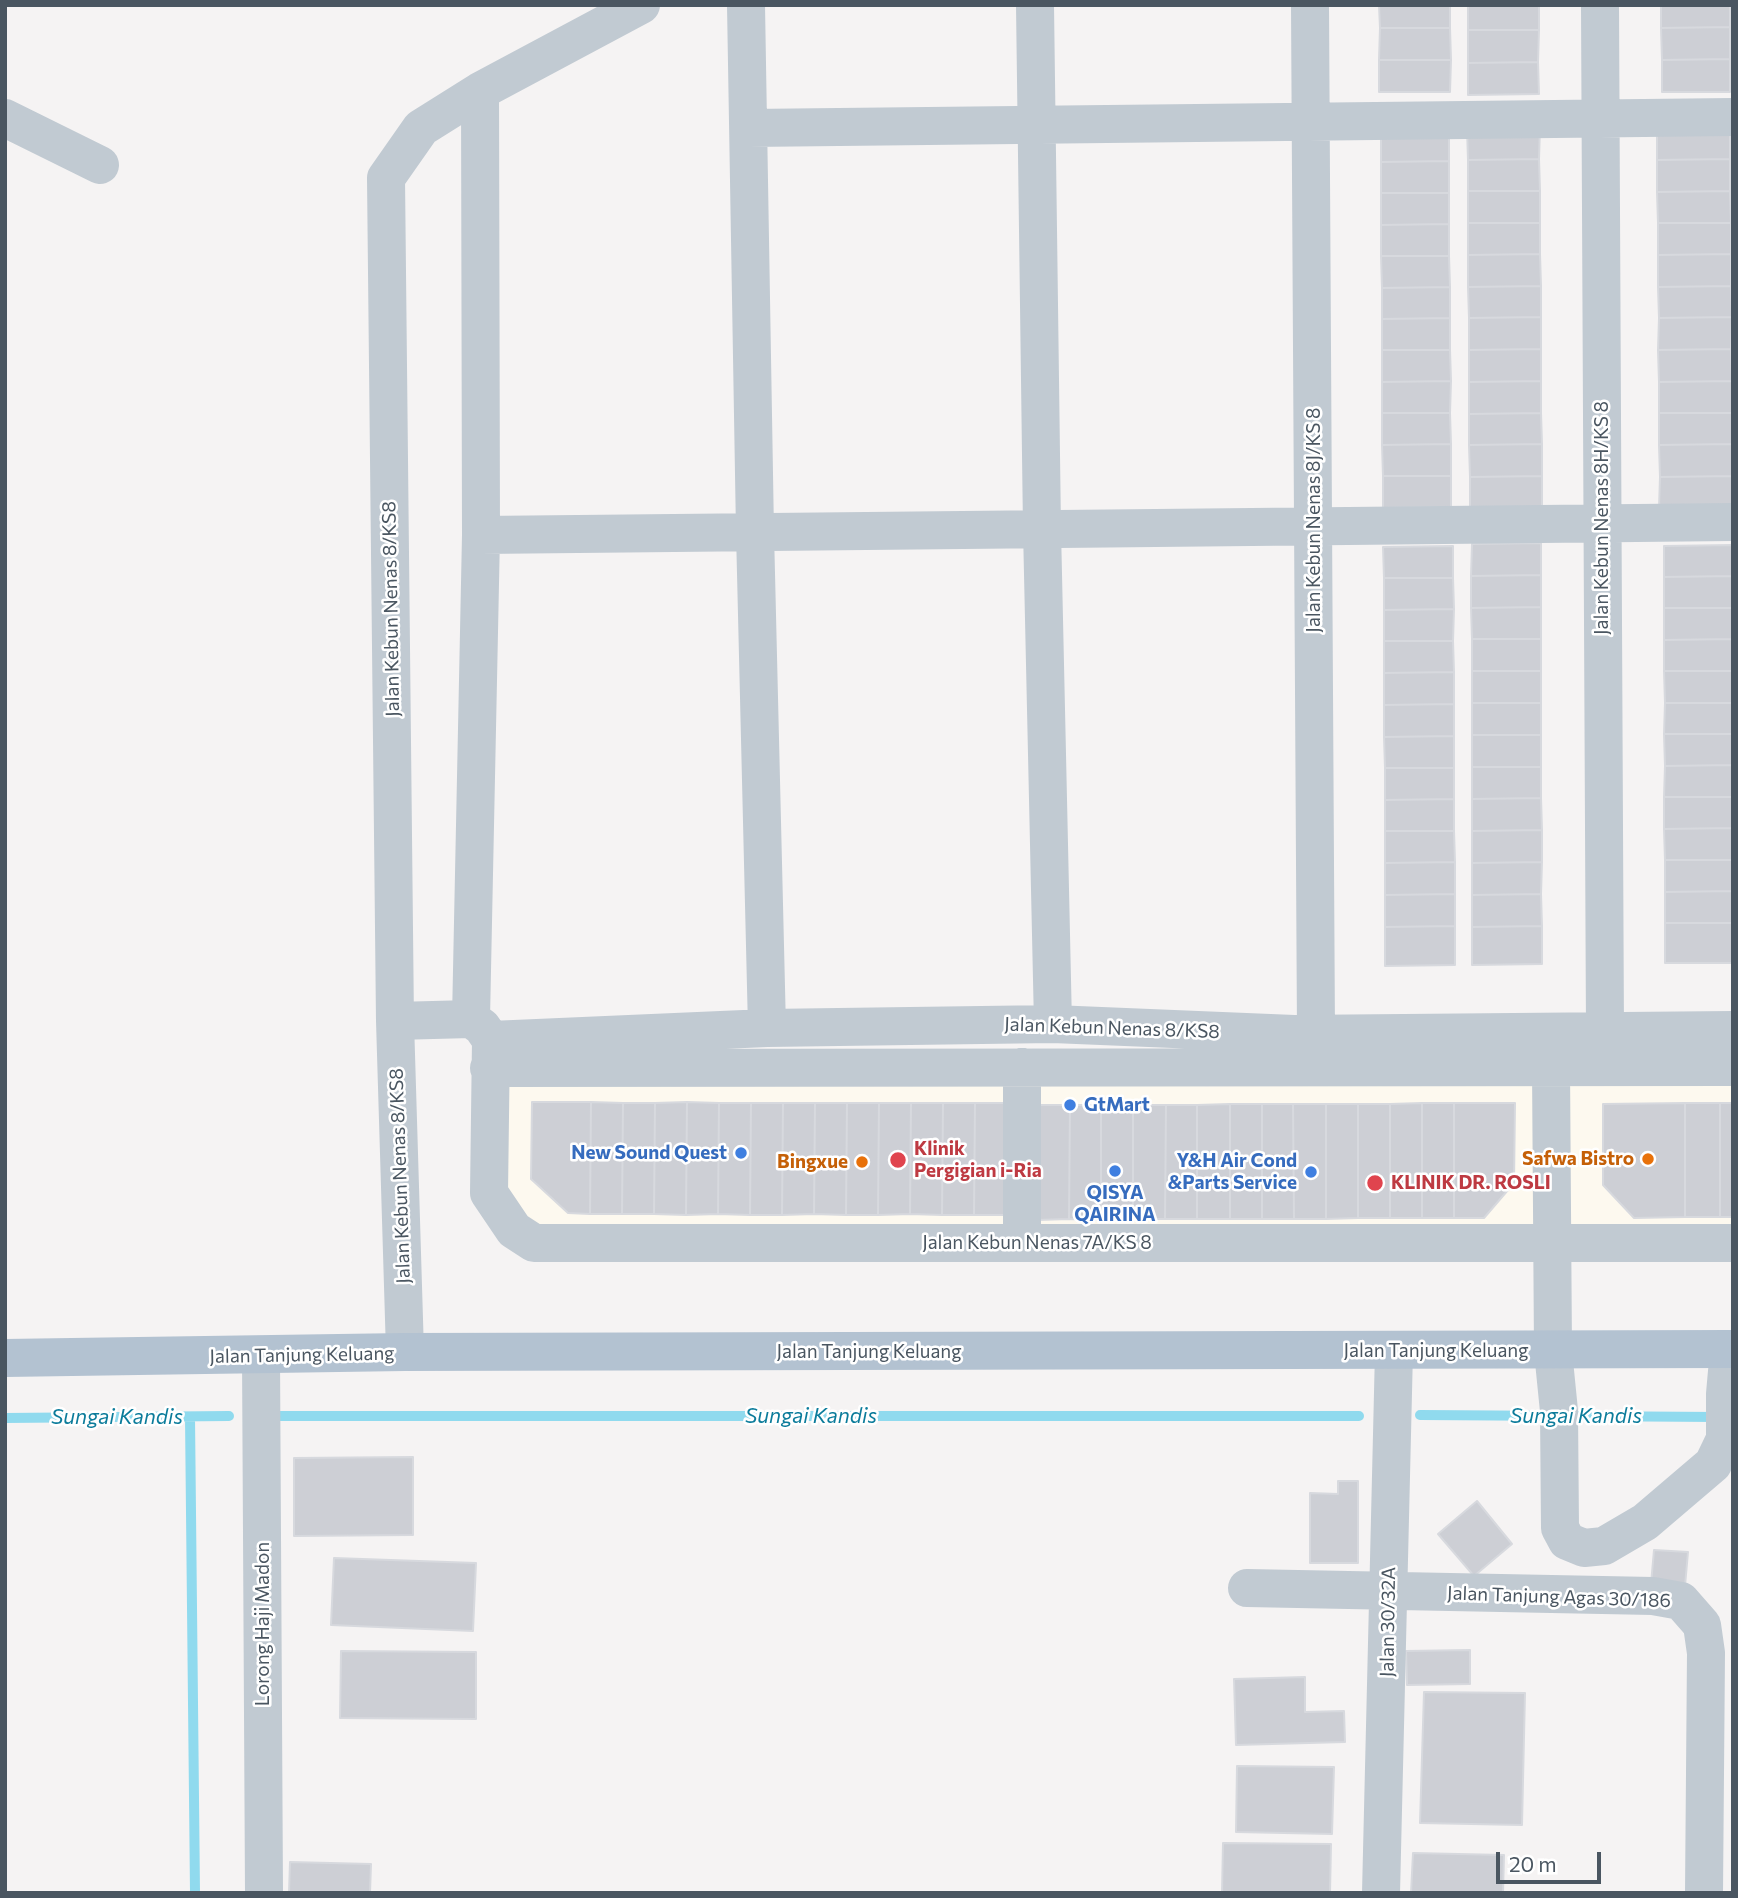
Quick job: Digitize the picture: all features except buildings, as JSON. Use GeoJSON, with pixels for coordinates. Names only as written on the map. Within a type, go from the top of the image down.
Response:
{"type":"FeatureCollection","features":[{"type":"Feature","properties":{"kind":"main road","name":"Jalan Tanjung Keluang"},"geometry":{"type":"LineString","coordinates":[[5,1358],[405,1352],[1731,1349]]}},
{"type":"Feature","properties":{"kind":"street","name":"Jalan Kebun Nenas 8/KS8"},"geometry":{"type":"LineString","coordinates":[[405,1352],[395,1021],[386,178],[421,128],[480,91],[641,5]]}},
{"type":"Feature","properties":{"kind":"street"},"geometry":{"type":"LineString","coordinates":[[746,5],[767,1028]]}},
{"type":"Feature","properties":{"kind":"street"},"geometry":{"type":"LineString","coordinates":[[1035,5],[1042,529],[1053,1024]]}},
{"type":"Feature","properties":{"kind":"street","name":"Jalan Kebun Nenas 8J/KS 8"},"geometry":{"type":"LineString","coordinates":[[1310,5],[1316,1034]]}},
{"type":"Feature","properties":{"kind":"street","name":"Jalan Kebun Nenas 8H/KS 8"},"geometry":{"type":"LineString","coordinates":[[1600,5],[1605,1031]]}},
{"type":"Feature","properties":{"kind":"street","name":"Jalan Kebun Nenas 7A/KS 8"},"geometry":{"type":"LineString","coordinates":[[480,91],[483,1043],[489,1193],[514,1230],[534,1242],[1733,1243]]}},
{"type":"Feature","properties":{"kind":"street"},"geometry":{"type":"LineString","coordinates":[[749,128],[1733,117]]}},
{"type":"Feature","properties":{"kind":"street"},"geometry":{"type":"LineString","coordinates":[[5,118],[100,164]]}},
{"type":"Feature","properties":{"kind":"street"},"geometry":{"type":"LineString","coordinates":[[481,535],[1733,522]]}},
{"type":"Feature","properties":{"kind":"street"},"geometry":{"type":"LineString","coordinates":[[395,1021],[483,1043],[1023,1067],[1733,1067]]}},
{"type":"Feature","properties":{"kind":"street","name":"Jalan Kebun Nenas 8/KS8"},"geometry":{"type":"LineString","coordinates":[[483,1043],[767,1028],[1053,1024],[1316,1034],[1733,1030]]}},
{"type":"Feature","properties":{"kind":"street"},"geometry":{"type":"LineString","coordinates":[[1550,1066],[1553,1351],[1559,1411],[1560,1528],[1567,1541],[1584,1548],[1604,1546],[1645,1522],[1713,1464],[1725,1438],[1725,1394],[1731,1349]]}},
{"type":"Feature","properties":{"kind":"street"},"geometry":{"type":"LineString","coordinates":[[1023,1067],[1023,1242]]}},
{"type":"Feature","properties":{"kind":"street","name":"Jalan 30/32A"},"geometry":{"type":"LineString","coordinates":[[1381,1893],[1394,1351]]}},
{"type":"Feature","properties":{"kind":"street","name":"Lorong Haji Madon"},"geometry":{"type":"LineString","coordinates":[[261,1356],[264,1893]]}},
{"type":"Feature","properties":{"kind":"street","name":"Jalan Tanjung Agas 30/186"},"geometry":{"type":"LineString","coordinates":[[1247,1588],[1653,1596],[1681,1601],[1702,1625],[1706,1653],[1704,1893]]}},
{"type":"Feature","properties":{"kind":"shaded area"},"geometry":{"type":"Polygon","coordinates":[[[503,1075],[1733,1075],[1733,1230],[538,1228],[501,1189],[503,1075]]]}},
{"type":"Feature","properties":{"kind":"waterway","name":"Sungai Kandis"},"geometry":{"type":"LineString","coordinates":[[1420,1415],[1718,1417]]}},
{"type":"Feature","properties":{"kind":"waterway","name":"Sungai Kandis"},"geometry":{"type":"LineString","coordinates":[[5,1418],[229,1416]]}},
{"type":"Feature","properties":{"kind":"waterway","name":"Sungai Kandis"},"geometry":{"type":"LineString","coordinates":[[267,1416],[1359,1416]]}},
{"type":"Feature","properties":{"kind":"waterway"},"geometry":{"type":"LineString","coordinates":[[190,1417],[195,1893]]}},
{"type":"Feature","properties":{"kind":"place","name":"GtMart"},"geometry":{"type":"Point","coordinates":[1070,1105]}},
{"type":"Feature","properties":{"kind":"place","name":"New Sound Quest"},"geometry":{"type":"Point","coordinates":[741,1153]}},
{"type":"Feature","properties":{"kind":"place","name":"Safwa Bistro"},"geometry":{"type":"Point","coordinates":[1648,1159]}},
{"type":"Feature","properties":{"kind":"place","name":"Klinik Pergigian i-Ria"},"geometry":{"type":"Point","coordinates":[898,1160]}},
{"type":"Feature","properties":{"kind":"place","name":"Bingxue"},"geometry":{"type":"Point","coordinates":[862,1162]}},
{"type":"Feature","properties":{"kind":"place","name":"QISYA QAIRINA"},"geometry":{"type":"Point","coordinates":[1115,1171]}},
{"type":"Feature","properties":{"kind":"place","name":"Y&H Air Cond &Parts Service"},"geometry":{"type":"Point","coordinates":[1311,1172]}},
{"type":"Feature","properties":{"kind":"place","name":"KLINIK DR. ROSLI"},"geometry":{"type":"Point","coordinates":[1375,1183]}}]}
